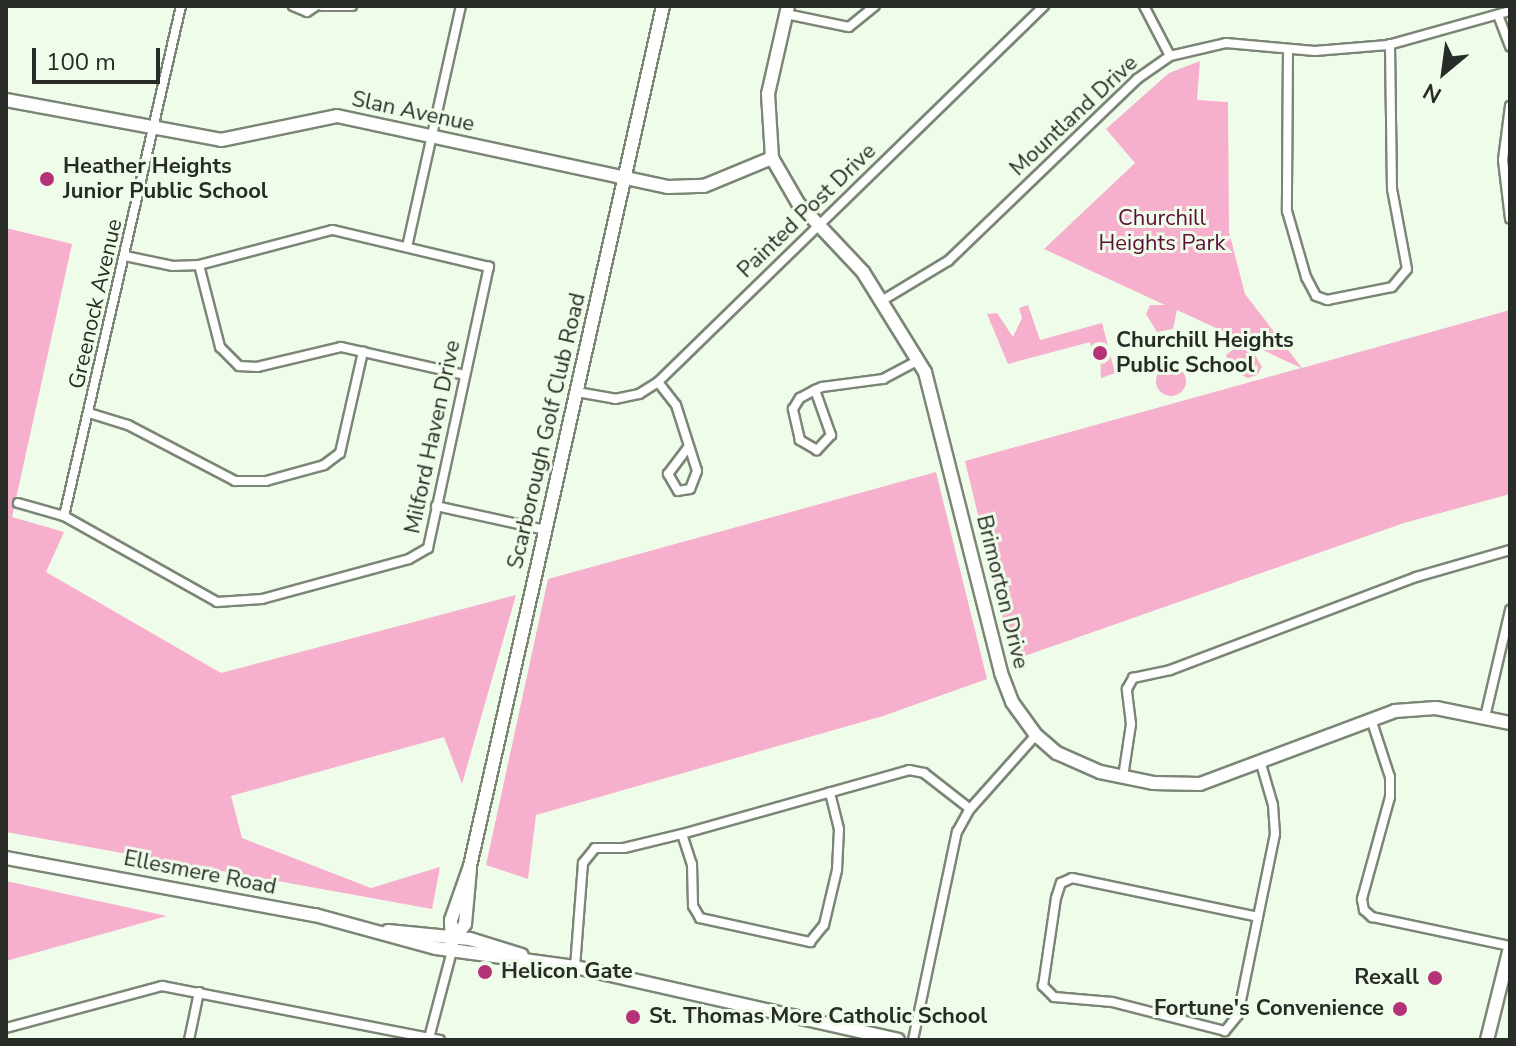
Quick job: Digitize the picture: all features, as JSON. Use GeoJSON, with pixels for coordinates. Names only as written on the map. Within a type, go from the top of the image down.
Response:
{"type":"FeatureCollection","features":[{"type":"Feature","properties":{"kind":"street","name":"Greenock Avenue"},"geometry":{"type":"LineString","coordinates":[[64,516],[181,6]]}},
{"type":"Feature","properties":{"kind":"street"},"geometry":{"type":"LineString","coordinates":[[293,6],[307,12],[319,6],[352,6]]}},
{"type":"Feature","properties":{"kind":"street"},"geometry":{"type":"LineString","coordinates":[[407,247],[461,6]]}},
{"type":"Feature","properties":{"kind":"street","name":"Scarborough Golf Club Road"},"geometry":{"type":"LineString","coordinates":[[452,951],[455,937],[451,920],[470,866],[663,6]]}},
{"type":"Feature","properties":{"kind":"street"},"geometry":{"type":"LineString","coordinates":[[787,10],[849,27],[875,6]]}},
{"type":"Feature","properties":{"kind":"street","name":"Painted Post Drive"},"geometry":{"type":"LineString","coordinates":[[577,392],[615,399],[639,394],[658,382],[1044,6]]}},
{"type":"Feature","properties":{"kind":"street"},"geometry":{"type":"LineString","coordinates":[[1144,6],[1170,56]]}},
{"type":"Feature","properties":{"kind":"street","name":"Brimorton Drive"},"geometry":{"type":"LineString","coordinates":[[787,10],[768,94],[772,158],[798,203],[819,223],[883,300],[917,361],[934,400],[1006,689],[1036,735],[1070,760],[1123,777],[1200,784],[1261,764],[1371,719],[1415,708],[1510,723]]}},
{"type":"Feature","properties":{"kind":"street","name":"Mountland Drive"},"geometry":{"type":"LineString","coordinates":[[883,300],[948,261],[1137,79],[1170,56],[1226,43],[1288,49],[1390,44],[1510,11]]}},
{"type":"Feature","properties":{"kind":"street"},"geometry":{"type":"LineString","coordinates":[[1498,15],[1510,47]]}},
{"type":"Feature","properties":{"kind":"street"},"geometry":{"type":"LineString","coordinates":[[1288,49],[1287,211],[1306,277],[1316,296],[1327,300],[1392,287],[1407,269],[1392,189],[1390,44]]}},
{"type":"Feature","properties":{"kind":"street","name":"Slan Avenue"},"geometry":{"type":"LineString","coordinates":[[6,100],[48,103],[221,140],[331,115],[624,178],[694,187],[772,158]]}},
{"type":"Feature","properties":{"kind":"street"},"geometry":{"type":"LineString","coordinates":[[1510,106],[1503,160],[1510,219]]}},
{"type":"Feature","properties":{"kind":"street","name":"Milford Haven Drive"},"geometry":{"type":"LineString","coordinates":[[18,503],[64,516],[200,595],[237,604],[418,556],[428,548],[489,267],[332,230],[199,265],[125,256]]}},
{"type":"Feature","properties":{"kind":"street"},"geometry":{"type":"LineString","coordinates":[[199,265],[220,347],[239,366],[257,367],[323,349],[363,352],[465,375]]}},
{"type":"Feature","properties":{"kind":"street"},"geometry":{"type":"LineString","coordinates":[[89,413],[128,425],[235,481],[266,481],[324,465],[340,453],[363,352]]}},
{"type":"Feature","properties":{"kind":"street"},"geometry":{"type":"LineString","coordinates":[[815,390],[831,435],[817,450],[800,440],[793,413],[796,401],[815,390],[883,379],[917,361]]}},
{"type":"Feature","properties":{"kind":"street"},"geometry":{"type":"LineString","coordinates":[[658,382],[676,405],[688,447],[697,480],[690,489],[678,491],[668,474],[688,447]]}},
{"type":"Feature","properties":{"kind":"street"},"geometry":{"type":"LineString","coordinates":[[436,506],[545,530]]}},
{"type":"Feature","properties":{"kind":"street"},"geometry":{"type":"LineString","coordinates":[[1123,777],[1131,724],[1127,689],[1133,678],[1170,670],[1416,577],[1510,550]]}},
{"type":"Feature","properties":{"kind":"street"},"geometry":{"type":"LineString","coordinates":[[1485,717],[1510,610]]}},
{"type":"Feature","properties":{"kind":"street"},"geometry":{"type":"LineString","coordinates":[[1371,719],[1390,777],[1390,797],[1362,899],[1372,917],[1510,947],[1487,1040]]}},
{"type":"Feature","properties":{"kind":"street"},"geometry":{"type":"LineString","coordinates":[[913,1040],[957,832],[970,809],[1036,735]]}},
{"type":"Feature","properties":{"kind":"street"},"geometry":{"type":"LineString","coordinates":[[1258,917],[1072,878],[1061,883],[1056,898],[1043,986],[1054,997],[1112,1002],[1225,1031],[1238,1015],[1275,834],[1273,805],[1261,764]]}},
{"type":"Feature","properties":{"kind":"street"},"geometry":{"type":"LineString","coordinates":[[575,967],[585,857],[595,848],[624,848],[682,834],[909,770],[924,773],[970,809]]}},
{"type":"Feature","properties":{"kind":"street"},"geometry":{"type":"LineString","coordinates":[[682,834],[692,864],[693,906],[700,918],[810,942],[824,925],[837,870],[839,829],[830,792]]}},
{"type":"Feature","properties":{"kind":"street","name":"Ellesmere Road"},"geometry":{"type":"LineString","coordinates":[[6,858],[385,931],[452,951],[575,967],[898,1040]]}},
{"type":"Feature","properties":{"kind":"street","name":"Ellesmere Road"},"geometry":{"type":"LineString","coordinates":[[385,931],[455,937],[548,963]]}},
{"type":"Feature","properties":{"kind":"street"},"geometry":{"type":"LineString","coordinates":[[429,1038],[452,951]]}},
{"type":"Feature","properties":{"kind":"street"},"geometry":{"type":"LineString","coordinates":[[6,1028],[150,987],[199,992],[440,1040]]}},
{"type":"Feature","properties":{"kind":"street"},"geometry":{"type":"LineString","coordinates":[[189,1040],[199,992]]}},
{"type":"Feature","properties":{"kind":"green space","name":"Churchill Heights Park"},"geometry":{"type":"Polygon","coordinates":[[[1200,61],[1197,100],[1228,102],[1229,232],[1245,294],[1302,368],[1510,310],[1510,494],[1404,523],[1013,660],[965,461],[1301,368],[1248,343],[1262,367],[1257,375],[1248,378],[1231,370],[1226,355],[1244,341],[1177,310],[1173,329],[1157,332],[1146,314],[1150,305],[1165,305],[1044,249],[1135,163],[1106,129],[1169,73],[1200,61]]]}},
{"type":"Feature","properties":{"kind":"green space"},"geometry":{"type":"Polygon","coordinates":[[[6,228],[72,244],[12,517],[64,532],[46,572],[221,673],[516,595],[462,784],[444,737],[231,796],[242,838],[371,888],[440,867],[432,909],[6,832],[6,228]]]}},
{"type":"Feature","properties":{"kind":"green space"},"geometry":{"type":"Polygon","coordinates":[[[1028,305],[1040,340],[1102,323],[1115,373],[1101,378],[1100,352],[1093,354],[1090,342],[1008,364],[987,314],[997,313],[1013,337],[1022,318],[1019,308],[1028,305]]]}},
{"type":"Feature","properties":{"kind":"green space"},"geometry":{"type":"Polygon","coordinates":[[[1171,366],[1182,370],[1186,381],[1182,392],[1171,396],[1160,392],[1156,381],[1160,370],[1171,366]]]}},
{"type":"Feature","properties":{"kind":"green space"},"geometry":{"type":"Polygon","coordinates":[[[936,472],[987,679],[883,716],[536,815],[528,879],[486,865],[548,579],[936,472]]]}},
{"type":"Feature","properties":{"kind":"green space"},"geometry":{"type":"Polygon","coordinates":[[[6,881],[167,916],[6,961],[6,881]]]}},
{"type":"Feature","properties":{"kind":"place","name":"Heather Heights Junior Public School"},"geometry":{"type":"Point","coordinates":[47,179]}},
{"type":"Feature","properties":{"kind":"place","name":"Churchill Heights Public School"},"geometry":{"type":"Point","coordinates":[1100,353]}},
{"type":"Feature","properties":{"kind":"place","name":"Helicon Gate"},"geometry":{"type":"Point","coordinates":[485,972]}},
{"type":"Feature","properties":{"kind":"place","name":"Rexall"},"geometry":{"type":"Point","coordinates":[1435,978]}},
{"type":"Feature","properties":{"kind":"place","name":"Fortune's Convenience"},"geometry":{"type":"Point","coordinates":[1400,1009]}},
{"type":"Feature","properties":{"kind":"place","name":"St. Thomas More Catholic School"},"geometry":{"type":"Point","coordinates":[633,1017]}}]}
